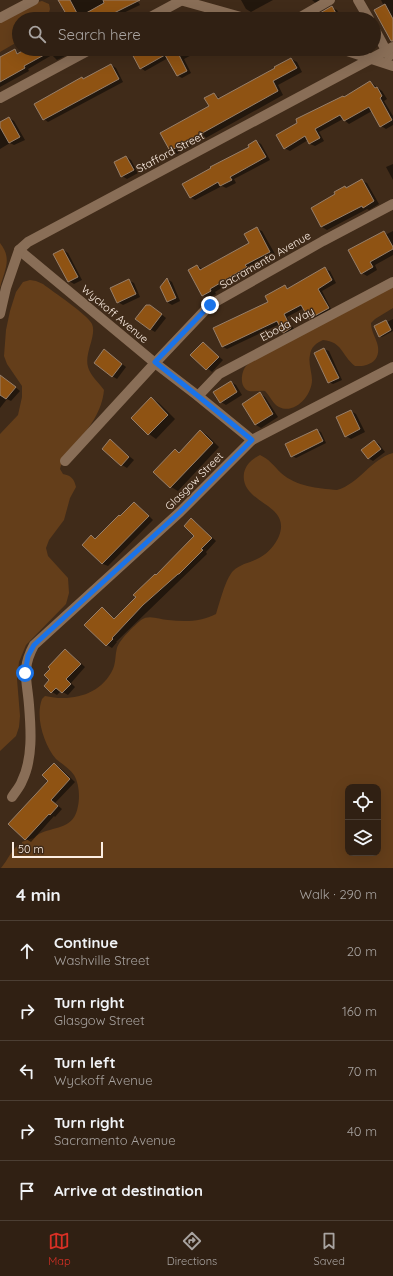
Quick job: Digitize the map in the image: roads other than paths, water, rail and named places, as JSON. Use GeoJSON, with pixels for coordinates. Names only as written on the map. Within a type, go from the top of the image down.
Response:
{"type":"FeatureCollection","features":[{"type":"Feature","properties":{"kind":"street"},"geometry":{"type":"LineString","coordinates":[[0,18],[34,0]]}},
{"type":"Feature","properties":{"kind":"street"},"geometry":{"type":"LineString","coordinates":[[160,12],[181,0],[223,12]]}},
{"type":"Feature","properties":{"kind":"street"},"geometry":{"type":"LineString","coordinates":[[309,12],[330,0]]}},
{"type":"Feature","properties":{"kind":"street"},"geometry":{"type":"LineString","coordinates":[[358,0],[365,12]]}},
{"type":"Feature","properties":{"kind":"street"},"geometry":{"type":"LineString","coordinates":[[361,56],[393,64],[390,48],[381,37]]}},
{"type":"Feature","properties":{"kind":"street","name":"Stafford Street"},"geometry":{"type":"LineString","coordinates":[[381,53],[390,48]]}},
{"type":"Feature","properties":{"kind":"street"},"geometry":{"type":"LineString","coordinates":[[0,98],[78,56]]}},
{"type":"Feature","properties":{"kind":"street","name":"Stafford Street"},"geometry":{"type":"LineString","coordinates":[[19,250],[28,242],[375,56]]}},
{"type":"Feature","properties":{"kind":"street","name":"Sacramento Avenue"},"geometry":{"type":"LineString","coordinates":[[65,461],[155,362],[210,305],[323,241],[393,204]]}},
{"type":"Feature","properties":{"kind":"street"},"geometry":{"type":"LineString","coordinates":[[0,314],[6,288],[19,250]]}},
{"type":"Feature","properties":{"kind":"street","name":"Wyckoff Avenue"},"geometry":{"type":"LineString","coordinates":[[19,250],[252,440]]}},
{"type":"Feature","properties":{"kind":"street","name":"Eboda Way"},"geometry":{"type":"LineString","coordinates":[[198,396],[219,374],[393,282]]}},
{"type":"Feature","properties":{"kind":"street","name":"Glasgow Street"},"geometry":{"type":"LineString","coordinates":[[12,797],[22,781],[27,767],[31,740],[29,704],[25,673],[28,656],[34,645],[180,512],[252,440],[393,367]]}}]}
